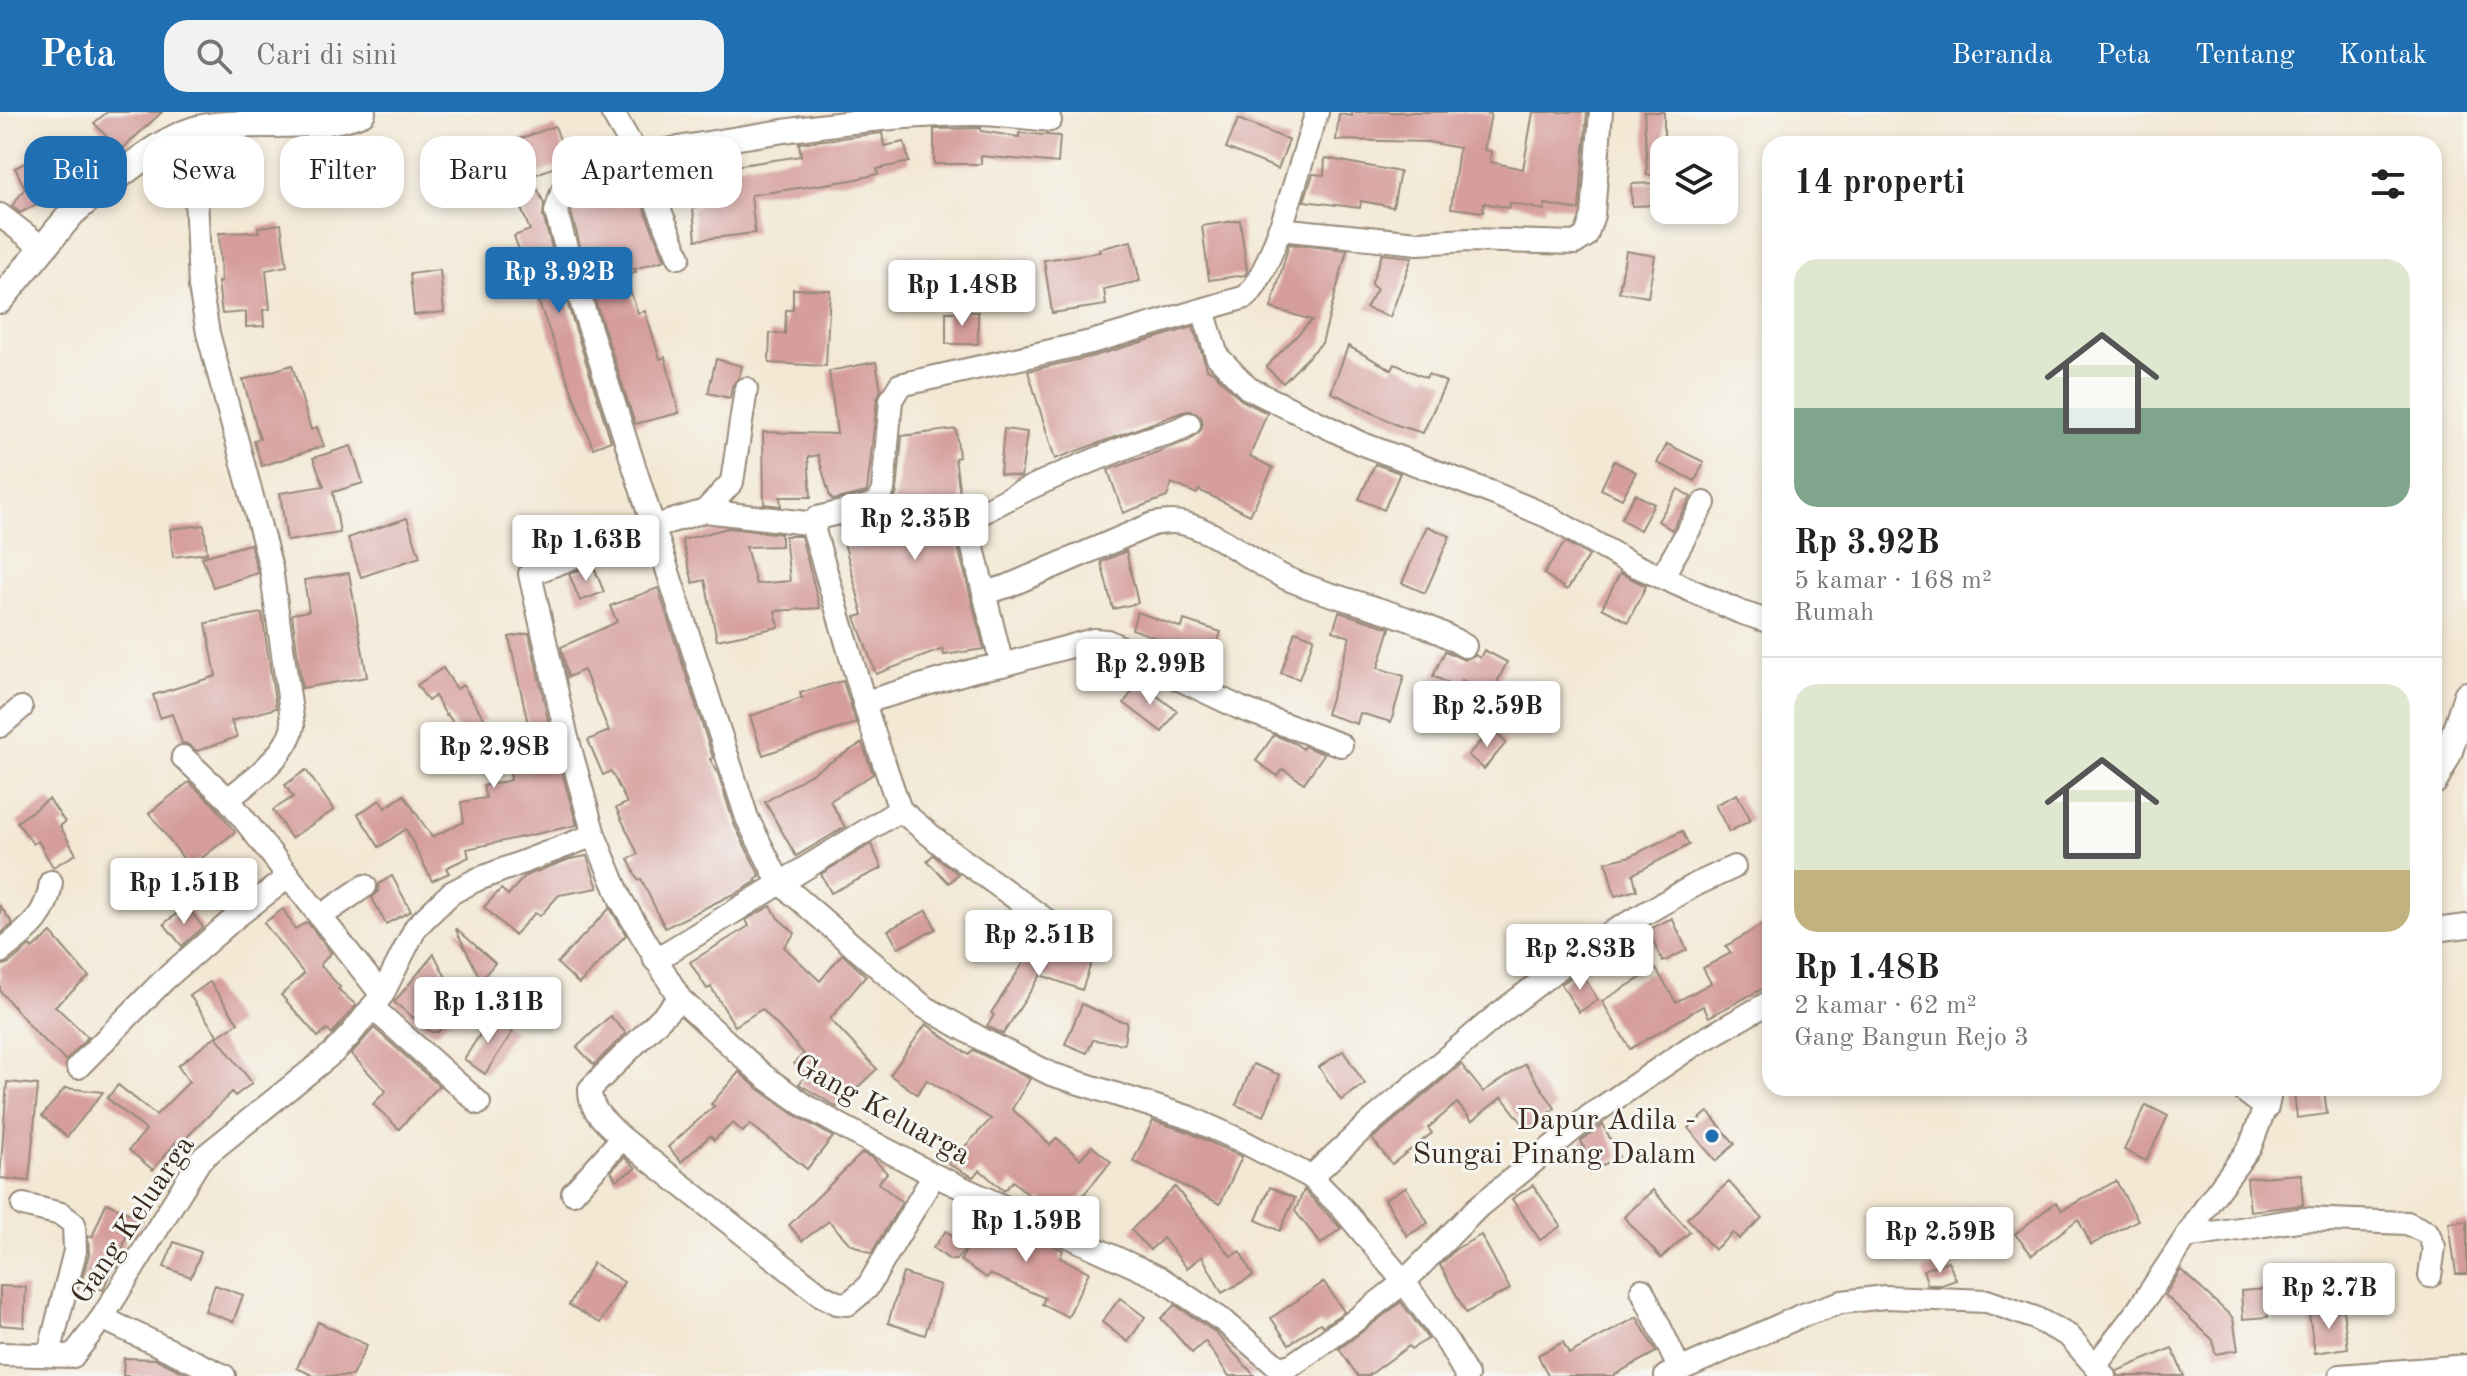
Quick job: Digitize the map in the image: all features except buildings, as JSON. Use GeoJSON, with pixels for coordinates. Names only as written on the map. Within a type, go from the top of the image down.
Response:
{"type":"FeatureCollection","features":[{"type":"Feature","properties":{"kind":"street"},"geometry":{"type":"LineString","coordinates":[[0,300],[72,213],[178,135],[207,127],[327,122],[362,112]]}},
{"type":"Feature","properties":{"kind":"street"},"geometry":{"type":"LineString","coordinates":[[612,112],[626,136]]}},
{"type":"Feature","properties":{"kind":"street"},"geometry":{"type":"LineString","coordinates":[[1071,938],[946,848],[900,810],[870,722],[814,531],[815,524],[817,518],[873,505],[879,500],[883,490],[891,400],[900,385],[1091,342],[1246,297],[1255,289],[1279,229],[1317,112]]}},
{"type":"Feature","properties":{"kind":"street"},"geometry":{"type":"LineString","coordinates":[[1279,229],[1418,243],[1468,240],[1575,243],[1586,236],[1593,215],[1601,112]]}},
{"type":"Feature","properties":{"kind":"street"},"geometry":{"type":"LineString","coordinates":[[742,138],[902,117],[980,114],[1050,120]]}},
{"type":"Feature","properties":{"kind":"street"},"geometry":{"type":"LineString","coordinates":[[178,135],[196,196],[200,287],[209,341],[271,568],[293,726],[286,745],[228,799]]}},
{"type":"Feature","properties":{"kind":"street"},"geometry":{"type":"LineString","coordinates":[[557,208],[581,301],[747,818],[779,882],[923,1006],[985,1041],[1051,1074],[1191,1118],[1311,1177],[1343,1209],[1404,1282],[1448,1343],[1467,1376]]}},
{"type":"Feature","properties":{"kind":"street"},"geometry":{"type":"LineString","coordinates":[[659,208],[679,257]]}},
{"type":"Feature","properties":{"kind":"street"},"geometry":{"type":"LineString","coordinates":[[0,215],[43,248]]}},
{"type":"Feature","properties":{"kind":"street"},"geometry":{"type":"LineString","coordinates":[[1203,310],[1217,356],[1248,388],[1360,443],[1547,516],[1632,564],[1762,619]]}},
{"type":"Feature","properties":{"kind":"street"},"geometry":{"type":"LineString","coordinates":[[705,511],[732,482],[746,389]]}},
{"type":"Feature","properties":{"kind":"street"},"geometry":{"type":"LineString","coordinates":[[1002,665],[968,528],[970,520],[1023,492],[1189,424]]}},
{"type":"Feature","properties":{"kind":"street"},"geometry":{"type":"LineString","coordinates":[[1662,577],[1704,503]]}},
{"type":"Feature","properties":{"kind":"street"},"geometry":{"type":"LineString","coordinates":[[594,835],[566,734],[530,574],[655,526],[705,511],[815,524]]}},
{"type":"Feature","properties":{"kind":"street"},"geometry":{"type":"LineString","coordinates":[[984,593],[1008,586],[1153,524],[1174,522],[1198,529],[1290,581],[1401,616],[1441,632],[1465,646]]}},
{"type":"Feature","properties":{"kind":"street"},"geometry":{"type":"LineString","coordinates":[[865,702],[1093,640],[1107,641],[1135,658],[1240,708],[1341,745]]}},
{"type":"Feature","properties":{"kind":"street"},"geometry":{"type":"LineString","coordinates":[[2442,766],[2467,695]]}},
{"type":"Feature","properties":{"kind":"street"},"geometry":{"type":"LineString","coordinates":[[0,726],[21,708]]}},
{"type":"Feature","properties":{"kind":"street"},"geometry":{"type":"LineString","coordinates":[[183,757],[228,799],[321,916],[377,1001],[479,1103]]}},
{"type":"Feature","properties":{"kind":"street"},"geometry":{"type":"LineString","coordinates":[[655,960],[900,810]]}},
{"type":"Feature","properties":{"kind":"street","name":"Gang Keluarga"},"geometry":{"type":"LineString","coordinates":[[0,1354],[49,1354],[69,1366],[200,1160],[334,1052],[377,1001],[416,927],[451,893],[476,880],[594,835],[621,900],[680,999],[764,1076],[806,1106],[934,1175],[1160,1278],[1225,1322],[1279,1368],[1292,1365],[1404,1282]]}},
{"type":"Feature","properties":{"kind":"street"},"geometry":{"type":"LineString","coordinates":[[1311,1177],[1367,1125],[1496,1016],[1589,945],[1697,884],[1734,867]]}},
{"type":"Feature","properties":{"kind":"street"},"geometry":{"type":"LineString","coordinates":[[78,1067],[164,980],[289,876]]}},
{"type":"Feature","properties":{"kind":"street"},"geometry":{"type":"LineString","coordinates":[[0,952],[42,916],[49,899],[51,882]]}},
{"type":"Feature","properties":{"kind":"street"},"geometry":{"type":"LineString","coordinates":[[321,916],[365,886]]}},
{"type":"Feature","properties":{"kind":"street"},"geometry":{"type":"LineString","coordinates":[[2442,929],[2467,926]]}},
{"type":"Feature","properties":{"kind":"street"},"geometry":{"type":"LineString","coordinates":[[680,999],[590,1089],[593,1109],[622,1138],[821,1295],[837,1303],[848,1304],[867,1288],[934,1175]]}},
{"type":"Feature","properties":{"kind":"street"},"geometry":{"type":"LineString","coordinates":[[1404,1282],[1478,1207],[1591,1115],[1691,1047],[1762,1007]]}},
{"type":"Feature","properties":{"kind":"street"},"geometry":{"type":"LineString","coordinates":[[1642,1290],[1673,1373],[1803,1315],[1842,1302],[1885,1297],[1987,1301],[2035,1318],[2069,1336],[2100,1370],[2186,1237],[2250,1147],[2267,1098]]}},
{"type":"Feature","properties":{"kind":"street"},"geometry":{"type":"LineString","coordinates":[[573,1193],[622,1138]]}},
{"type":"Feature","properties":{"kind":"street"},"geometry":{"type":"LineString","coordinates":[[23,1205],[61,1214],[74,1224],[75,1251],[49,1354]]}},
{"type":"Feature","properties":{"kind":"street"},"geometry":{"type":"LineString","coordinates":[[2186,1237],[2305,1219],[2407,1223],[2428,1233],[2434,1247],[2430,1276]]}},
{"type":"Feature","properties":{"kind":"street"},"geometry":{"type":"LineString","coordinates":[[102,1318],[224,1376]]}},
{"type":"Feature","properties":{"kind":"street"},"geometry":{"type":"LineString","coordinates":[[2340,1376],[2467,1366]]}},
{"type":"Feature","properties":{"kind":"place","name":"Dapur Adila - Sungai Pinang Dalam"},"geometry":{"type":"Point","coordinates":[1712,1136]}}]}
